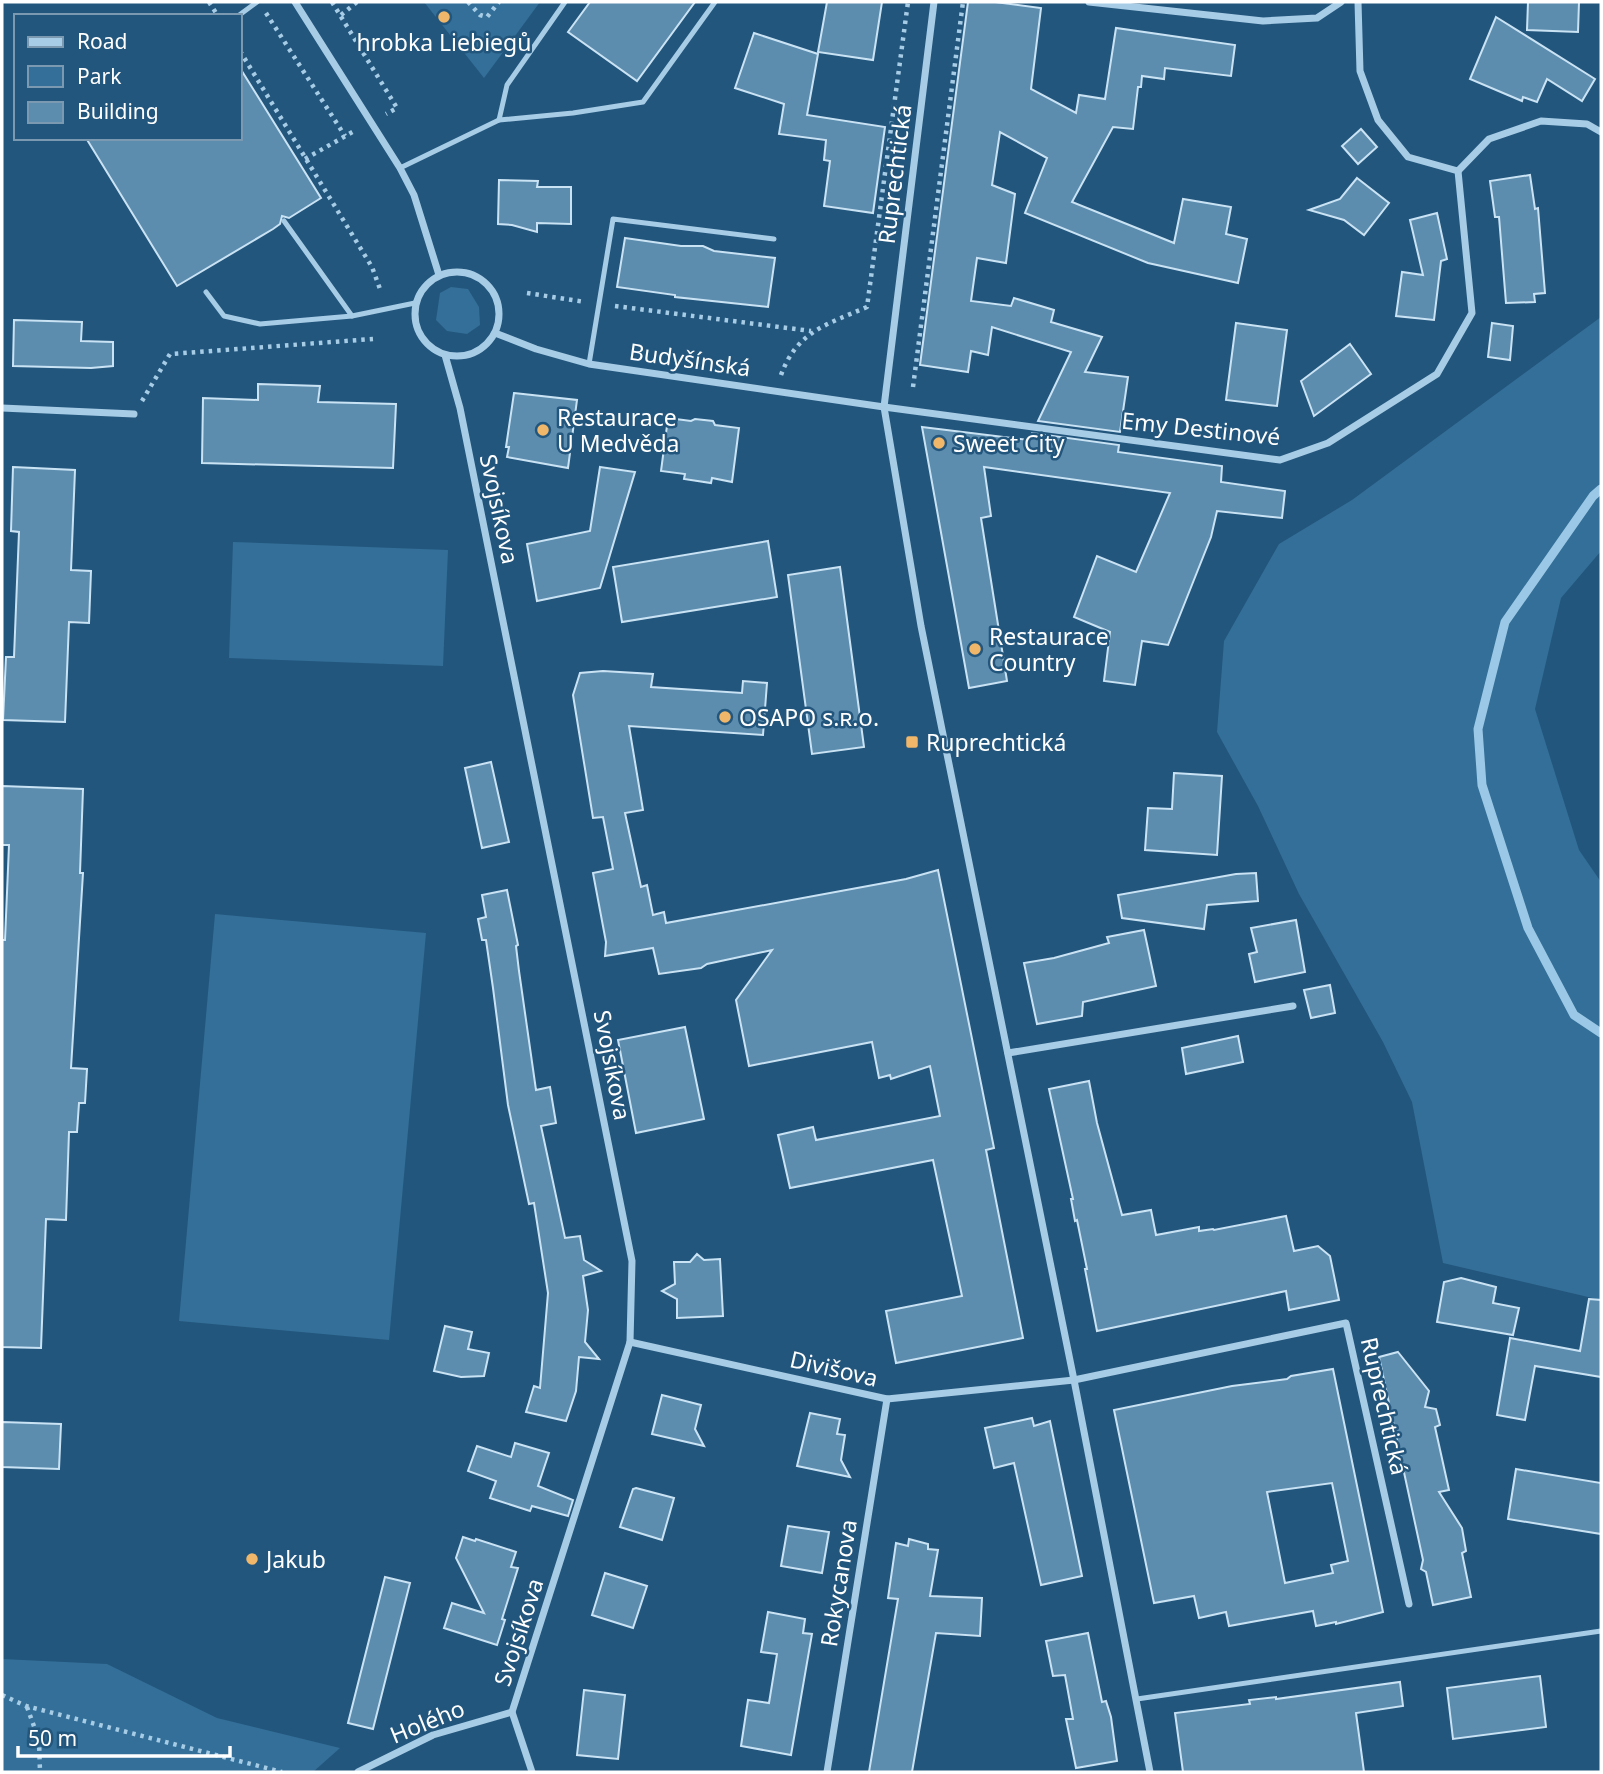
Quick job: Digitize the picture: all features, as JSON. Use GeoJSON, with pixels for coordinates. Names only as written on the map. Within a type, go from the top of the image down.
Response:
{"type":"FeatureCollection","features":[{"type":"Feature","properties":{"kind":"street","name":"Ruprechtická"},"geometry":{"type":"LineString","coordinates":[[934,2],[884,407],[921,626],[1074,1380],[1150,1772]]}},
{"type":"Feature","properties":{"kind":"street"},"geometry":{"type":"LineString","coordinates":[[1089,2],[1264,21],[1317,18],[1341,2]]}},
{"type":"Feature","properties":{"kind":"street"},"geometry":{"type":"LineString","coordinates":[[1358,2],[1360,71],[1378,120],[1408,157],[1458,171],[1489,139],[1541,121],[1587,124],[1601,132]]}},
{"type":"Feature","properties":{"kind":"street"},"geometry":{"type":"LineString","coordinates":[[298,4],[400,168],[414,195],[439,275]]}},
{"type":"Feature","properties":{"kind":"street","name":"Emy Destinové"},"geometry":{"type":"LineString","coordinates":[[884,407],[1280,460],[1328,443],[1437,374],[1472,313],[1458,171]]}},
{"type":"Feature","properties":{"kind":"street"},"geometry":{"type":"LineString","coordinates":[[467,273],[479,278],[489,287],[496,299],[499,312],[495,333],[483,347],[472,354],[459,357],[433,350],[423,341],[417,330],[415,303],[420,292],[439,275],[467,273]]}},
{"type":"Feature","properties":{"kind":"street","name":"Budyšínská"},"geometry":{"type":"LineString","coordinates":[[495,333],[536,349],[589,364],[884,407]]}},
{"type":"Feature","properties":{"kind":"street","name":"Svojsíkova"},"geometry":{"type":"LineString","coordinates":[[445,355],[457,393],[632,1261],[630,1342],[512,1712],[532,1772]]}},
{"type":"Feature","properties":{"kind":"street"},"geometry":{"type":"LineString","coordinates":[[2,408],[134,414]]}},
{"type":"Feature","properties":{"kind":"street"},"geometry":{"type":"LineString","coordinates":[[1007,1053],[1293,1006]]}},
{"type":"Feature","properties":{"kind":"street","name":"Ruprechtická"},"geometry":{"type":"LineString","coordinates":[[1074,1380],[1346,1323],[1409,1604]]}},
{"type":"Feature","properties":{"kind":"street","name":"Divišova"},"geometry":{"type":"LineString","coordinates":[[630,1342],[887,1399],[1074,1380]]}},
{"type":"Feature","properties":{"kind":"street","name":"Rokycanova"},"geometry":{"type":"LineString","coordinates":[[827,1772],[887,1399]]}},
{"type":"Feature","properties":{"kind":"street","name":"Holého"},"geometry":{"type":"LineString","coordinates":[[359,1772],[433,1735],[512,1712]]}},
{"type":"Feature","properties":{"kind":"lane"},"geometry":{"type":"LineString","coordinates":[[241,14],[258,2]]}},
{"type":"Feature","properties":{"kind":"lane"},"geometry":{"type":"LineString","coordinates":[[499,120],[508,85],[565,2]]}},
{"type":"Feature","properties":{"kind":"lane"},"geometry":{"type":"LineString","coordinates":[[400,168],[499,120],[573,113],[643,102],[715,2]]}},
{"type":"Feature","properties":{"kind":"lane"},"geometry":{"type":"LineString","coordinates":[[589,364],[613,219],[774,239]]}},
{"type":"Feature","properties":{"kind":"lane"},"geometry":{"type":"LineString","coordinates":[[284,221],[352,316]]}},
{"type":"Feature","properties":{"kind":"lane"},"geometry":{"type":"LineString","coordinates":[[206,292],[224,316],[260,324],[352,316],[415,303]]}},
{"type":"Feature","properties":{"kind":"lane"},"geometry":{"type":"LineString","coordinates":[[1137,1699],[1601,1631]]}},
{"type":"Feature","properties":{"kind":"path"},"geometry":{"type":"LineString","coordinates":[[258,2],[345,136]]}},
{"type":"Feature","properties":{"kind":"path"},"geometry":{"type":"LineString","coordinates":[[305,159],[397,108],[332,2]]}},
{"type":"Feature","properties":{"kind":"path"},"geometry":{"type":"LineString","coordinates":[[341,15],[358,2]]}},
{"type":"Feature","properties":{"kind":"path"},"geometry":{"type":"LineString","coordinates":[[468,2],[480,15],[487,17],[499,2]]}},
{"type":"Feature","properties":{"kind":"path"},"geometry":{"type":"LineString","coordinates":[[777,391],[782,371],[793,352],[812,331],[867,307],[908,2]]}},
{"type":"Feature","properties":{"kind":"path"},"geometry":{"type":"LineString","coordinates":[[913,387],[963,2]]}},
{"type":"Feature","properties":{"kind":"path"},"geometry":{"type":"LineString","coordinates":[[242,54],[372,267],[380,289]]}},
{"type":"Feature","properties":{"kind":"path"},"geometry":{"type":"LineString","coordinates":[[527,293],[812,331]]}},
{"type":"Feature","properties":{"kind":"path"},"geometry":{"type":"LineString","coordinates":[[134,414],[170,354],[373,340]]}},
{"type":"Feature","properties":{"kind":"path"},"geometry":{"type":"LineString","coordinates":[[2,1695],[26,1706],[282,1772]]}},
{"type":"Feature","properties":{"kind":"path"},"geometry":{"type":"LineString","coordinates":[[26,1706],[39,1740],[40,1772]]}},
{"type":"Feature","properties":{"kind":"green space"},"geometry":{"type":"Polygon","coordinates":[[[424,2],[540,2],[484,78],[424,2]]]}},
{"type":"Feature","properties":{"kind":"green space"},"geometry":{"type":"Polygon","coordinates":[[[451,287],[468,289],[479,307],[480,325],[467,334],[447,331],[436,320],[440,293],[451,287]]]}},
{"type":"Feature","properties":{"kind":"green space"},"geometry":{"type":"Polygon","coordinates":[[[1601,317],[1601,551],[1561,598],[1535,709],[1579,850],[1601,882],[1601,1300],[1443,1263],[1412,1102],[1383,1042],[1299,894],[1258,806],[1217,732],[1224,641],[1279,544],[1352,500],[1601,317]]]}},
{"type":"Feature","properties":{"kind":"green space"},"geometry":{"type":"Polygon","coordinates":[[[233,542],[448,550],[443,666],[229,658],[233,542]]]}},
{"type":"Feature","properties":{"kind":"green space"},"geometry":{"type":"Polygon","coordinates":[[[215,914],[426,933],[389,1340],[179,1321],[215,914]]]}},
{"type":"Feature","properties":{"kind":"green space"},"geometry":{"type":"Polygon","coordinates":[[[2,1659],[107,1664],[217,1718],[340,1748],[313,1772],[2,1772],[2,1659]]]}},
{"type":"Feature","properties":{"kind":"building"},"geometry":{"type":"Polygon","coordinates":[[[590,2],[695,2],[637,81],[568,32],[590,2]]]}},
{"type":"Feature","properties":{"kind":"building"},"geometry":{"type":"Polygon","coordinates":[[[827,2],[882,2],[873,60],[818,52],[827,2]]]}},
{"type":"Feature","properties":{"kind":"building"},"geometry":{"type":"Polygon","coordinates":[[[968,2],[995,2],[1041,8],[1031,89],[1076,113],[1079,95],[1105,99],[1116,28],[1235,45],[1231,76],[1165,68],[1164,79],[1142,76],[1141,87],[1138,87],[1133,129],[1113,127],[1072,202],[1174,243],[1183,199],[1231,207],[1226,234],[1247,239],[1238,283],[1148,263],[1025,213],[1047,158],[1000,132],[992,185],[1015,194],[1006,263],[977,258],[971,301],[1011,306],[1014,298],[1054,310],[1051,322],[1102,337],[1085,372],[1128,377],[1120,432],[1038,421],[1071,352],[992,327],[988,355],[971,351],[968,372],[920,365],[968,2]]]}},
{"type":"Feature","properties":{"kind":"building"},"geometry":{"type":"Polygon","coordinates":[[[1528,2],[1579,2],[1578,32],[1527,30],[1528,2]]]}},
{"type":"Feature","properties":{"kind":"building"},"geometry":{"type":"Polygon","coordinates":[[[1496,17],[1595,79],[1582,101],[1547,79],[1537,102],[1523,97],[1522,101],[1470,79],[1496,17]]]}},
{"type":"Feature","properties":{"kind":"building"},"geometry":{"type":"Polygon","coordinates":[[[754,33],[818,54],[807,115],[885,127],[873,213],[824,206],[830,161],[824,160],[826,140],[779,134],[784,104],[735,88],[754,33]]]}},
{"type":"Feature","properties":{"kind":"building"},"geometry":{"type":"Polygon","coordinates":[[[242,71],[321,198],[289,218],[282,216],[280,224],[273,229],[177,286],[87,140],[242,140],[242,71]]]}},
{"type":"Feature","properties":{"kind":"building"},"geometry":{"type":"Polygon","coordinates":[[[1361,129],[1377,147],[1358,164],[1342,146],[1361,129]]]}},
{"type":"Feature","properties":{"kind":"building"},"geometry":{"type":"Polygon","coordinates":[[[1530,175],[1535,209],[1538,208],[1545,293],[1534,294],[1535,302],[1506,303],[1499,217],[1495,217],[1490,181],[1530,175]]]}},
{"type":"Feature","properties":{"kind":"building"},"geometry":{"type":"Polygon","coordinates":[[[1357,178],[1389,203],[1364,235],[1344,220],[1309,210],[1340,199],[1357,178]]]}},
{"type":"Feature","properties":{"kind":"building"},"geometry":{"type":"Polygon","coordinates":[[[499,180],[538,181],[537,187],[571,187],[571,224],[537,223],[537,232],[498,224],[499,180]]]}},
{"type":"Feature","properties":{"kind":"building"},"geometry":{"type":"Polygon","coordinates":[[[1437,213],[1447,259],[1441,261],[1434,320],[1396,316],[1402,272],[1423,275],[1410,220],[1437,213]]]}},
{"type":"Feature","properties":{"kind":"building"},"geometry":{"type":"Polygon","coordinates":[[[625,238],[681,246],[703,246],[714,251],[775,258],[768,307],[675,297],[617,287],[625,238]]]}},
{"type":"Feature","properties":{"kind":"building"},"geometry":{"type":"Polygon","coordinates":[[[14,320],[82,322],[81,341],[113,342],[113,366],[13,366],[14,320]]]}},
{"type":"Feature","properties":{"kind":"building"},"geometry":{"type":"Polygon","coordinates":[[[1236,323],[1287,330],[1277,406],[1226,400],[1236,323]]]}},
{"type":"Feature","properties":{"kind":"building"},"geometry":{"type":"Polygon","coordinates":[[[1492,323],[1513,326],[1510,360],[1488,357],[1492,323]]]}},
{"type":"Feature","properties":{"kind":"building"},"geometry":{"type":"Polygon","coordinates":[[[1350,344],[1371,374],[1314,416],[1301,381],[1350,344]]]}},
{"type":"Feature","properties":{"kind":"building"},"geometry":{"type":"Polygon","coordinates":[[[258,384],[320,386],[318,402],[396,404],[393,468],[202,463],[203,398],[258,400],[258,384]]]}},
{"type":"Feature","properties":{"kind":"building"},"geometry":{"type":"Polygon","coordinates":[[[514,393],[577,400],[568,468],[507,457],[514,393]]]}},
{"type":"Feature","properties":{"kind":"building"},"geometry":{"type":"Polygon","coordinates":[[[668,418],[713,421],[715,425],[739,428],[732,482],[712,478],[711,483],[684,479],[685,474],[661,471],[668,418]]]}},
{"type":"Feature","properties":{"kind":"building"},"geometry":{"type":"Polygon","coordinates":[[[922,427],[1029,440],[1032,433],[1119,445],[1118,452],[1222,466],[1221,482],[1285,491],[1282,518],[1217,511],[1211,537],[1168,645],[1142,641],[1135,685],[1104,681],[1110,632],[1074,617],[1097,556],[1136,572],[1170,493],[984,467],[991,516],[981,518],[1007,681],[969,688],[922,427]]]}},
{"type":"Feature","properties":{"kind":"building"},"geometry":{"type":"Polygon","coordinates":[[[13,467],[75,470],[71,570],[91,571],[89,623],[69,622],[65,722],[3,720],[6,657],[14,657],[19,532],[11,531],[13,467]]]}},
{"type":"Feature","properties":{"kind":"building"},"geometry":{"type":"Polygon","coordinates":[[[600,467],[635,472],[600,588],[537,601],[527,544],[590,531],[600,467]]]}},
{"type":"Feature","properties":{"kind":"building"},"geometry":{"type":"Polygon","coordinates":[[[768,541],[777,597],[622,622],[613,567],[768,541]]]}},
{"type":"Feature","properties":{"kind":"building"},"geometry":{"type":"Polygon","coordinates":[[[840,567],[864,747],[812,754],[788,575],[840,567]]]}},
{"type":"Feature","properties":{"kind":"building"},"geometry":{"type":"Polygon","coordinates":[[[603,671],[653,674],[651,687],[742,693],[743,681],[767,683],[763,735],[629,726],[643,810],[625,813],[641,887],[647,885],[653,915],[664,912],[666,923],[906,879],[938,870],[994,1148],[986,1150],[1023,1338],[896,1363],[886,1311],[962,1296],[933,1160],[790,1188],[778,1135],[813,1127],[816,1140],[940,1116],[930,1066],[891,1079],[890,1075],[879,1078],[872,1042],[749,1066],[736,1000],[772,950],[707,964],[701,968],[659,974],[653,948],[605,956],[606,942],[593,873],[613,869],[603,817],[593,818],[573,695],[580,673],[603,671]]]}},
{"type":"Feature","properties":{"kind":"building"},"geometry":{"type":"Polygon","coordinates":[[[491,762],[509,842],[482,848],[465,768],[491,762]]]}},
{"type":"Feature","properties":{"kind":"building"},"geometry":{"type":"Polygon","coordinates":[[[1174,773],[1222,776],[1217,855],[1145,850],[1148,808],[1172,809],[1174,773]]]}},
{"type":"Feature","properties":{"kind":"building"},"geometry":{"type":"Polygon","coordinates":[[[2,786],[83,789],[80,873],[83,873],[71,1068],[87,1069],[85,1103],[79,1103],[77,1132],[69,1132],[66,1220],[46,1219],[41,1348],[2,1347],[2,940],[5,940],[9,845],[2,845],[2,786]]]}},
{"type":"Feature","properties":{"kind":"building"},"geometry":{"type":"Polygon","coordinates":[[[1256,873],[1258,901],[1207,905],[1204,929],[1122,918],[1118,895],[1236,874],[1256,873]]]}},
{"type":"Feature","properties":{"kind":"building"},"geometry":{"type":"Polygon","coordinates":[[[507,890],[518,945],[519,971],[536,1090],[550,1087],[556,1123],[541,1126],[565,1238],[580,1236],[584,1260],[601,1271],[583,1276],[588,1310],[585,1342],[599,1359],[579,1357],[576,1391],[566,1421],[526,1412],[534,1386],[540,1388],[548,1293],[534,1203],[529,1204],[508,1105],[486,940],[482,940],[478,919],[486,917],[482,895],[507,890]]]}},
{"type":"Feature","properties":{"kind":"building"},"geometry":{"type":"Polygon","coordinates":[[[1296,920],[1305,972],[1255,982],[1249,954],[1257,952],[1251,928],[1296,920]]]}},
{"type":"Feature","properties":{"kind":"building"},"geometry":{"type":"Polygon","coordinates":[[[1144,930],[1156,986],[1083,1002],[1082,1016],[1037,1024],[1024,963],[1109,943],[1107,937],[1144,930]]]}},
{"type":"Feature","properties":{"kind":"building"},"geometry":{"type":"Polygon","coordinates":[[[1330,985],[1335,1013],[1311,1018],[1304,990],[1330,985]]]}},
{"type":"Feature","properties":{"kind":"building"},"geometry":{"type":"Polygon","coordinates":[[[685,1027],[704,1119],[636,1133],[618,1040],[685,1027]]]}},
{"type":"Feature","properties":{"kind":"building"},"geometry":{"type":"Polygon","coordinates":[[[1238,1036],[1243,1062],[1186,1074],[1182,1048],[1238,1036]]]}},
{"type":"Feature","properties":{"kind":"building"},"geometry":{"type":"Polygon","coordinates":[[[1089,1081],[1097,1123],[1122,1215],[1151,1210],[1156,1235],[1199,1227],[1199,1231],[1214,1230],[1286,1216],[1294,1251],[1318,1246],[1330,1256],[1339,1300],[1289,1310],[1286,1291],[1097,1331],[1087,1269],[1049,1089],[1089,1081]]]}},
{"type":"Feature","properties":{"kind":"building"},"geometry":{"type":"Polygon","coordinates":[[[697,1254],[704,1260],[720,1259],[723,1316],[677,1318],[677,1299],[662,1291],[675,1284],[674,1262],[690,1262],[697,1254]]]}},
{"type":"Feature","properties":{"kind":"building"},"geometry":{"type":"Polygon","coordinates":[[[1461,1278],[1496,1287],[1493,1303],[1519,1308],[1513,1335],[1437,1322],[1444,1282],[1461,1278]]]}},
{"type":"Feature","properties":{"kind":"building"},"geometry":{"type":"Polygon","coordinates":[[[1589,1299],[1601,1300],[1601,1377],[1535,1366],[1525,1420],[1497,1415],[1510,1338],[1580,1351],[1589,1299]]]}},
{"type":"Feature","properties":{"kind":"building"},"geometry":{"type":"Polygon","coordinates":[[[445,1326],[472,1332],[468,1349],[489,1353],[484,1376],[461,1377],[434,1371],[445,1326]]]}},
{"type":"Feature","properties":{"kind":"building"},"geometry":{"type":"Polygon","coordinates":[[[1398,1352],[1429,1391],[1425,1407],[1436,1409],[1440,1425],[1435,1427],[1449,1490],[1439,1492],[1462,1528],[1466,1551],[1462,1553],[1471,1597],[1433,1605],[1426,1572],[1421,1569],[1423,1560],[1379,1357],[1398,1352]]]}},
{"type":"Feature","properties":{"kind":"building"},"geometry":{"type":"Polygon","coordinates":[[[1333,1369],[1383,1612],[1336,1624],[1316,1626],[1313,1611],[1229,1626],[1226,1612],[1199,1618],[1194,1596],[1154,1603],[1114,1410],[1232,1386],[1287,1379],[1333,1369]],[[1332,1483],[1267,1492],[1285,1583],[1333,1573],[1331,1565],[1348,1561],[1332,1483]]]}},
{"type":"Feature","properties":{"kind":"building"},"geometry":{"type":"Polygon","coordinates":[[[662,1395],[701,1405],[695,1429],[704,1446],[652,1434],[662,1395]]]}},
{"type":"Feature","properties":{"kind":"building"},"geometry":{"type":"Polygon","coordinates":[[[810,1413],[840,1419],[837,1434],[845,1435],[841,1460],[850,1477],[797,1466],[810,1413]]]}},
{"type":"Feature","properties":{"kind":"building"},"geometry":{"type":"Polygon","coordinates":[[[1032,1418],[1034,1426],[1050,1421],[1082,1576],[1041,1585],[1014,1463],[994,1468],[985,1428],[1032,1418]]]}},
{"type":"Feature","properties":{"kind":"building"},"geometry":{"type":"Polygon","coordinates":[[[2,1422],[61,1424],[59,1469],[2,1467],[2,1422]]]}},
{"type":"Feature","properties":{"kind":"building"},"geometry":{"type":"Polygon","coordinates":[[[515,1443],[549,1453],[538,1486],[573,1500],[568,1516],[532,1506],[530,1511],[490,1498],[496,1481],[468,1471],[477,1446],[511,1457],[515,1443]]]}},
{"type":"Feature","properties":{"kind":"building"},"geometry":{"type":"Polygon","coordinates":[[[1516,1469],[1601,1483],[1601,1534],[1508,1519],[1516,1469]]]}},
{"type":"Feature","properties":{"kind":"building"},"geometry":{"type":"Polygon","coordinates":[[[633,1489],[674,1498],[662,1540],[620,1527],[633,1489]]]}},
{"type":"Feature","properties":{"kind":"building"},"geometry":{"type":"Polygon","coordinates":[[[788,1526],[829,1532],[822,1573],[781,1566],[788,1526]]]}},
{"type":"Feature","properties":{"kind":"building"},"geometry":{"type":"Polygon","coordinates":[[[463,1537],[516,1552],[511,1567],[518,1568],[497,1645],[444,1628],[452,1603],[484,1613],[456,1558],[463,1537]]]}},
{"type":"Feature","properties":{"kind":"building"},"geometry":{"type":"Polygon","coordinates":[[[909,1539],[928,1544],[928,1549],[938,1550],[930,1596],[982,1598],[980,1636],[936,1633],[912,1772],[869,1772],[898,1599],[888,1598],[896,1543],[908,1546],[909,1539]]]}},
{"type":"Feature","properties":{"kind":"building"},"geometry":{"type":"Polygon","coordinates":[[[605,1573],[647,1586],[633,1628],[592,1615],[605,1573]]]}},
{"type":"Feature","properties":{"kind":"building"},"geometry":{"type":"Polygon","coordinates":[[[385,1577],[410,1583],[373,1729],[348,1723],[385,1577]]]}},
{"type":"Feature","properties":{"kind":"building"},"geometry":{"type":"Polygon","coordinates":[[[768,1612],[805,1619],[803,1633],[812,1634],[791,1755],[741,1746],[748,1700],[769,1703],[777,1654],[761,1652],[768,1612]]]}},
{"type":"Feature","properties":{"kind":"building"},"geometry":{"type":"Polygon","coordinates":[[[1088,1633],[1102,1702],[1106,1701],[1111,1717],[1117,1761],[1076,1768],[1066,1719],[1073,1719],[1065,1675],[1053,1676],[1046,1641],[1088,1633]]]}},
{"type":"Feature","properties":{"kind":"building"},"geometry":{"type":"Polygon","coordinates":[[[1540,1676],[1546,1727],[1453,1739],[1447,1688],[1540,1676]]]}},
{"type":"Feature","properties":{"kind":"building"},"geometry":{"type":"Polygon","coordinates":[[[1400,1682],[1403,1706],[1356,1713],[1364,1772],[1183,1772],[1175,1713],[1250,1704],[1249,1700],[1276,1699],[1400,1682]]]}},
{"type":"Feature","properties":{"kind":"building"},"geometry":{"type":"Polygon","coordinates":[[[584,1690],[625,1695],[618,1759],[577,1755],[584,1690]]]}},
{"type":"Feature","properties":{"kind":"waterway"},"geometry":{"type":"LineString","coordinates":[[1601,489],[1593,496],[1505,622],[1478,729],[1482,785],[1528,928],[1574,1015],[1601,1033]]}},
{"type":"Feature","properties":{"kind":"place","name":"hrobka Liebiegů"},"geometry":{"type":"Point","coordinates":[444,17]}},
{"type":"Feature","properties":{"kind":"place","name":"Restaurace U Medvěda"},"geometry":{"type":"Point","coordinates":[543,430]}},
{"type":"Feature","properties":{"kind":"place","name":"Sweet City"},"geometry":{"type":"Point","coordinates":[939,443]}},
{"type":"Feature","properties":{"kind":"place","name":"Restaurace Country"},"geometry":{"type":"Point","coordinates":[975,649]}},
{"type":"Feature","properties":{"kind":"place","name":"OSAPO s.ʀ.ᴏ."},"geometry":{"type":"Point","coordinates":[725,717]}},
{"type":"Feature","properties":{"kind":"place","name":"Ruprechtická"},"geometry":{"type":"Point","coordinates":[912,742]}},
{"type":"Feature","properties":{"kind":"place","name":"Jakub"},"geometry":{"type":"Point","coordinates":[252,1559]}}]}
